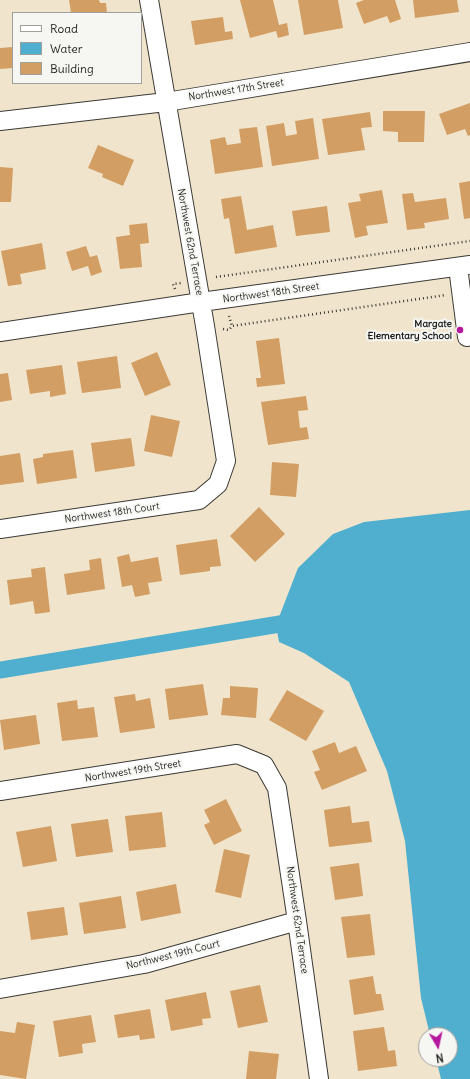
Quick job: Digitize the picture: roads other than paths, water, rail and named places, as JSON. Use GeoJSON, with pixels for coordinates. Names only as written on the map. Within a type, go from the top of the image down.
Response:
{"type":"FeatureCollection","features":[{"type":"Feature","properties":{"kind":"street","name":"Northwest 62nd Terrace"},"geometry":{"type":"LineString","coordinates":[[149,0],[201,302],[226,461],[218,484]]}},
{"type":"Feature","properties":{"kind":"street","name":"Northwest 17th Street"},"geometry":{"type":"LineString","coordinates":[[0,121],[166,102],[470,52]]}},
{"type":"Feature","properties":{"kind":"street","name":"Northwest 18th Street"},"geometry":{"type":"LineString","coordinates":[[0,332],[201,302],[464,266]]}},
{"type":"Feature","properties":{"kind":"street"},"geometry":{"type":"LineString","coordinates":[[464,266],[461,292],[467,337],[470,336]]}},
{"type":"Feature","properties":{"kind":"street","name":"Northwest 18th Court"},"geometry":{"type":"LineString","coordinates":[[0,529],[199,500],[218,484]]}},
{"type":"Feature","properties":{"kind":"street","name":"Northwest 19th Street"},"geometry":{"type":"LineString","coordinates":[[0,791],[237,754],[264,765]]}},
{"type":"Feature","properties":{"kind":"street","name":"Northwest 62nd Terrace"},"geometry":{"type":"LineString","coordinates":[[264,765],[277,788],[319,1079]]}},
{"type":"Feature","properties":{"kind":"street","name":"Northwest 19th Court"},"geometry":{"type":"LineString","coordinates":[[0,989],[144,964],[297,921]]}},
{"type":"Feature","properties":{"kind":"water"},"geometry":{"type":"Polygon","coordinates":[[[470,510],[470,1079],[441,1079],[438,1067],[458,1067],[458,1027],[428,1027],[421,998],[405,841],[387,771],[349,682],[304,653],[279,642],[276,625],[298,568],[333,534],[364,522],[470,510]]]}},
{"type":"Feature","properties":{"kind":"waterway"},"geometry":{"type":"LineString","coordinates":[[0,670],[298,621]]}},
{"type":"Feature","properties":{"kind":"place","name":"Margate Elementary School"},"geometry":{"type":"Point","coordinates":[460,330]}}]}
